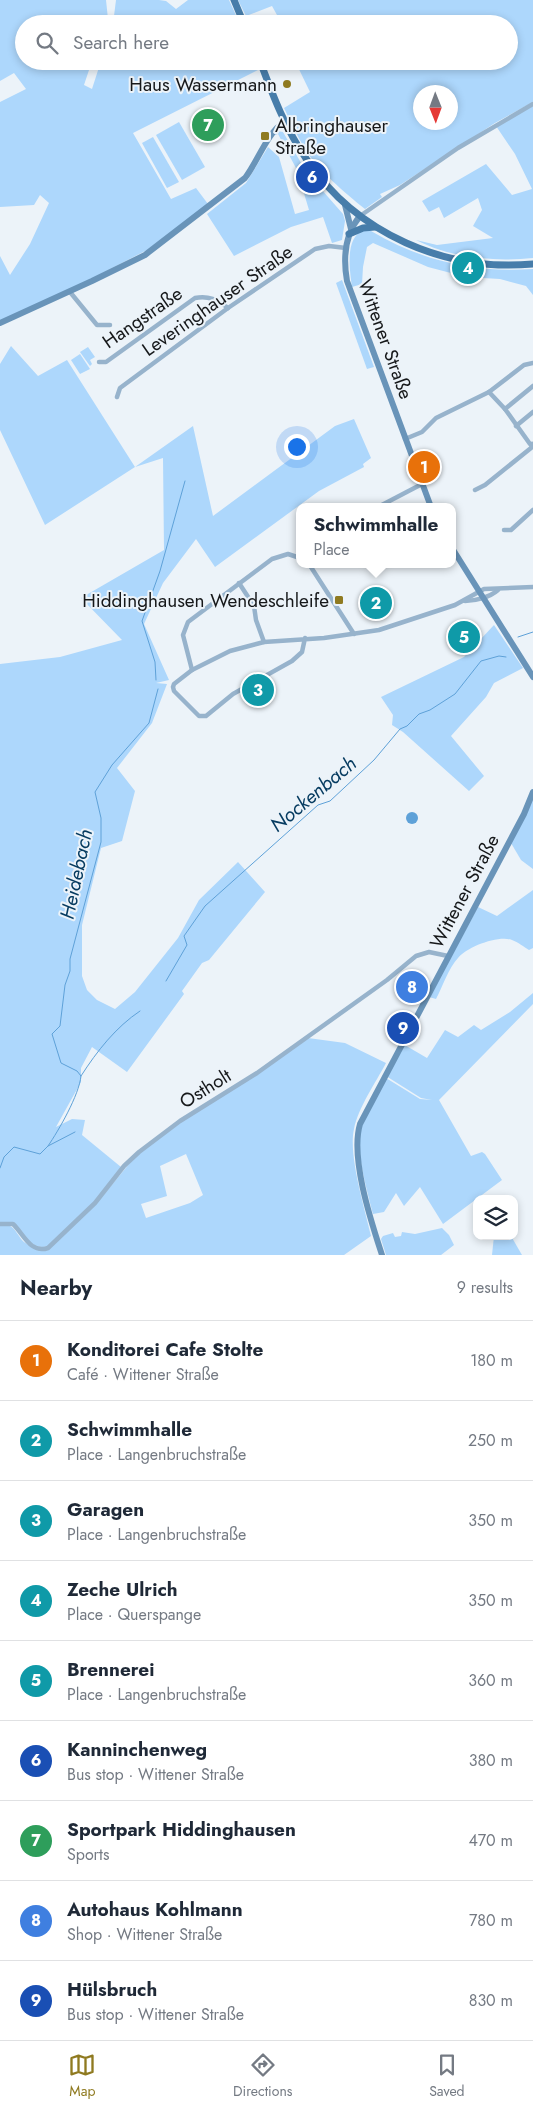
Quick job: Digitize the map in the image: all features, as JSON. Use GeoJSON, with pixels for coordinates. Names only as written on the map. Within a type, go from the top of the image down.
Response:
{"type":"FeatureCollection","features":[{"type":"Feature","properties":{"kind":"main road"},"geometry":{"type":"LineString","coordinates":[[234,0],[240,15]]}},
{"type":"Feature","properties":{"kind":"main road"},"geometry":{"type":"LineString","coordinates":[[264,70],[284,122],[307,161],[345,205],[360,216],[413,247],[444,258],[488,264],[533,264]]}},
{"type":"Feature","properties":{"kind":"main road"},"geometry":{"type":"LineString","coordinates":[[0,323],[70,292],[145,255],[239,183],[256,164],[276,127],[284,122]]}},
{"type":"Feature","properties":{"kind":"main road"},"geometry":{"type":"LineString","coordinates":[[345,205],[350,232],[376,226]]}},
{"type":"Feature","properties":{"kind":"main road","name":"Wittener Straße"},"geometry":{"type":"LineString","coordinates":[[360,216],[350,232],[346,248],[345,270],[351,295],[429,503]]}},
{"type":"Feature","properties":{"kind":"main road"},"geometry":{"type":"LineString","coordinates":[[456,554],[533,677]]}},
{"type":"Feature","properties":{"kind":"main road","name":"Wittener Straße"},"geometry":{"type":"LineString","coordinates":[[382,1255],[369,1211],[358,1158],[356,1143],[358,1128],[371,1100],[524,814],[533,792]]}},
{"type":"Feature","properties":{"kind":"street"},"geometry":{"type":"LineString","coordinates":[[360,216],[458,148],[533,104]]}},
{"type":"Feature","properties":{"kind":"street","name":"Leveringhauser Straße"},"geometry":{"type":"LineString","coordinates":[[116,397],[120,388],[228,308],[315,249],[329,246],[346,248]]}},
{"type":"Feature","properties":{"kind":"street"},"geometry":{"type":"LineString","coordinates":[[70,292],[97,325],[110,325]]}},
{"type":"Feature","properties":{"kind":"street","name":"Hangstraße"},"geometry":{"type":"LineString","coordinates":[[99,362],[106,362],[195,298],[201,296],[214,299],[228,308]]}},
{"type":"Feature","properties":{"kind":"street"},"geometry":{"type":"LineString","coordinates":[[405,439],[422,432],[436,418],[489,392],[524,365],[533,363]]}},
{"type":"Feature","properties":{"kind":"street"},"geometry":{"type":"LineString","coordinates":[[505,409],[533,386]]}},
{"type":"Feature","properties":{"kind":"street"},"geometry":{"type":"LineString","coordinates":[[475,490],[485,485],[531,448],[532,444],[489,392]]}},
{"type":"Feature","properties":{"kind":"street"},"geometry":{"type":"LineString","coordinates":[[516,426],[533,412]]}},
{"type":"Feature","properties":{"kind":"street"},"geometry":{"type":"LineString","coordinates":[[386,503],[422,484]]}},
{"type":"Feature","properties":{"kind":"street"},"geometry":{"type":"LineString","coordinates":[[504,530],[511,530],[533,510]]}},
{"type":"Feature","properties":{"kind":"street"},"geometry":{"type":"LineString","coordinates":[[192,670],[183,635],[184,627],[196,615],[272,559],[288,554],[296,557]]}},
{"type":"Feature","properties":{"kind":"street"},"geometry":{"type":"LineString","coordinates":[[312,568],[354,634]]}},
{"type":"Feature","properties":{"kind":"street"},"geometry":{"type":"LineString","coordinates":[[239,583],[254,606],[256,620],[264,642]]}},
{"type":"Feature","properties":{"kind":"street"},"geometry":{"type":"LineString","coordinates":[[305,638],[302,652],[292,661],[241,688],[202,717],[174,691],[173,686],[192,670],[230,651],[264,642],[305,638],[354,634],[406,622],[465,601],[479,591],[511,587],[533,587]]}},
{"type":"Feature","properties":{"kind":"street"},"geometry":{"type":"LineString","coordinates":[[465,601],[483,598],[498,590]]}},
{"type":"Feature","properties":{"kind":"street","name":"Ostholt"},"geometry":{"type":"LineString","coordinates":[[0,1224],[12,1224],[24,1239],[38,1249],[48,1248],[95,1203],[124,1166],[139,1152],[180,1121],[258,1073],[387,980],[416,956],[429,952],[448,956]]}},
{"type":"Feature","properties":{"kind":"shaded area"},"geometry":{"type":"Polygon","coordinates":[[[0,0],[106,0],[108,15],[15,15],[15,70],[89,70],[84,85],[92,89],[98,70],[258,70],[133,133],[171,199],[196,188],[208,204],[147,250],[85,282],[0,321],[0,256],[10,275],[30,244],[49,203],[40,195],[34,205],[0,207],[0,102],[26,89],[14,73],[0,81],[0,0]]]}},
{"type":"Feature","properties":{"kind":"shaded area"},"geometry":{"type":"Polygon","coordinates":[[[116,0],[166,1],[176,9],[188,0],[229,0],[236,15],[114,15],[116,0]]]}},
{"type":"Feature","properties":{"kind":"shaded area"},"geometry":{"type":"Polygon","coordinates":[[[238,0],[533,0],[533,102],[495,123],[400,185],[380,194],[382,197],[365,209],[332,181],[310,157],[284,108],[310,92],[299,70],[518,70],[518,15],[277,15],[272,6],[246,15],[238,0]]]}},
{"type":"Feature","properties":{"kind":"shaded area"},"geometry":{"type":"Polygon","coordinates":[[[533,106],[533,258],[488,259],[458,255],[416,240],[437,245],[493,238],[473,226],[482,210],[478,198],[444,218],[439,207],[429,212],[422,201],[486,164],[512,195],[532,189],[515,154],[496,126],[533,106]]]}},
{"type":"Feature","properties":{"kind":"shaded area"},"geometry":{"type":"Polygon","coordinates":[[[179,122],[205,167],[182,180],[156,135],[179,122]]]}},
{"type":"Feature","properties":{"kind":"shaded area"},"geometry":{"type":"Polygon","coordinates":[[[277,131],[283,132],[307,173],[343,214],[345,221],[342,240],[332,243],[323,217],[291,227],[234,256],[207,214],[246,183],[268,147],[279,157],[295,214],[309,210],[297,170],[278,134],[275,135],[277,131]]]}},
{"type":"Feature","properties":{"kind":"shaded area"},"geometry":{"type":"Polygon","coordinates":[[[153,137],[179,182],[167,188],[142,143],[153,137]]]}},
{"type":"Feature","properties":{"kind":"shaded area"},"geometry":{"type":"Polygon","coordinates":[[[364,230],[371,231],[410,250],[449,263],[490,269],[533,269],[533,295],[526,286],[500,279],[466,277],[428,267],[373,243],[367,247],[362,284],[352,287],[351,247],[353,240],[364,230]]]}},
{"type":"Feature","properties":{"kind":"shaded area"},"geometry":{"type":"Polygon","coordinates":[[[342,280],[374,367],[367,369],[336,283],[342,280]]]}},
{"type":"Feature","properties":{"kind":"shaded area"},"geometry":{"type":"Polygon","coordinates":[[[11,346],[38,376],[67,360],[135,467],[45,525],[0,430],[0,364],[11,346]]]}},
{"type":"Feature","properties":{"kind":"shaded area"},"geometry":{"type":"Polygon","coordinates":[[[88,347],[95,357],[90,360],[92,364],[90,366],[80,352],[88,347]]]}},
{"type":"Feature","properties":{"kind":"shaded area"},"geometry":{"type":"Polygon","coordinates":[[[80,354],[90,369],[80,374],[71,360],[80,354]]]}},
{"type":"Feature","properties":{"kind":"shaded area"},"geometry":{"type":"Polygon","coordinates":[[[354,419],[371,458],[363,464],[364,467],[319,491],[303,503],[296,503],[296,508],[215,567],[196,539],[163,583],[144,624],[169,680],[156,683],[167,684],[152,723],[117,768],[135,791],[122,841],[101,848],[82,925],[82,976],[87,990],[97,1000],[115,1009],[135,992],[178,938],[199,900],[238,862],[265,892],[209,960],[202,963],[182,991],[184,994],[127,1072],[92,1047],[81,1068],[81,1082],[56,1127],[72,1119],[85,1120],[82,1135],[121,1167],[97,1199],[48,1246],[42,1247],[29,1241],[15,1224],[0,1223],[0,664],[60,657],[122,640],[81,598],[164,550],[163,458],[135,467],[193,426],[213,516],[335,426],[354,419]]]}},
{"type":"Feature","properties":{"kind":"shaded area"},"geometry":{"type":"Polygon","coordinates":[[[494,625],[523,668],[494,683],[486,697],[451,736],[484,776],[469,791],[403,732],[392,725],[393,715],[381,697],[464,657],[494,625]]]}},
{"type":"Feature","properties":{"kind":"shaded area"},"geometry":{"type":"Polygon","coordinates":[[[533,798],[533,869],[521,860],[511,843],[533,798]]]}},
{"type":"Feature","properties":{"kind":"shaded area"},"geometry":{"type":"Polygon","coordinates":[[[410,812],[414,812],[418,818],[414,824],[410,824],[406,820],[406,816],[410,812]]]}},
{"type":"Feature","properties":{"kind":"shaded area"},"geometry":{"type":"Polygon","coordinates":[[[533,890],[533,948],[529,950],[514,941],[506,939],[499,939],[475,946],[462,954],[455,962],[436,999],[429,997],[478,907],[497,916],[533,890]]]}},
{"type":"Feature","properties":{"kind":"shaded area"},"geometry":{"type":"Polygon","coordinates":[[[533,993],[533,1004],[439,1100],[471,1156],[482,1152],[485,1154],[502,1180],[482,1195],[473,1195],[473,1202],[443,1224],[420,1187],[404,1206],[396,1193],[384,1212],[373,1214],[359,1148],[360,1130],[368,1110],[386,1078],[420,1099],[432,1100],[421,1098],[386,1076],[403,1044],[427,1058],[445,1030],[458,1037],[474,1025],[481,1030],[510,1012],[533,993]]]}},
{"type":"Feature","properties":{"kind":"shaded area"},"geometry":{"type":"Polygon","coordinates":[[[308,1038],[345,1043],[386,1063],[359,1112],[353,1140],[355,1167],[371,1236],[344,1255],[0,1255],[0,1225],[12,1227],[24,1242],[42,1251],[96,1204],[139,1152],[180,1122],[308,1038]],[[186,1154],[160,1166],[167,1196],[141,1204],[146,1218],[190,1203],[203,1195],[186,1154]]]}},
{"type":"Feature","properties":{"kind":"shaded area"},"geometry":{"type":"Polygon","coordinates":[[[442,1228],[449,1235],[454,1245],[441,1255],[386,1255],[381,1239],[383,1236],[393,1233],[395,1237],[401,1236],[402,1232],[415,1234],[442,1228]]]}},
{"type":"Feature","properties":{"kind":"shaded area"},"geometry":{"type":"Polygon","coordinates":[[[494,1240],[513,1240],[522,1255],[492,1255],[494,1240]]]}},
{"type":"Feature","properties":{"kind":"waterway","name":"Heidebach"},"geometry":{"type":"LineString","coordinates":[[156,680],[155,662],[142,621],[160,571],[185,481]]}},
{"type":"Feature","properties":{"kind":"waterway","name":"Nockenbach"},"geometry":{"type":"LineString","coordinates":[[518,637],[533,632]]}},
{"type":"Feature","properties":{"kind":"waterway","name":"Nockenbach"},"geometry":{"type":"LineString","coordinates":[[166,981],[187,945],[184,936],[205,906],[318,805],[330,801],[374,760],[400,729],[407,726],[419,714],[430,710],[455,694],[481,661],[499,656],[506,657]]}},
{"type":"Feature","properties":{"kind":"waterway","name":"Heidebach"},"geometry":{"type":"LineString","coordinates":[[48,1146],[73,1102],[81,1076],[77,1071],[61,1063],[52,1034],[60,1026],[65,985],[70,971],[70,959],[101,842],[101,818],[95,792],[112,765],[149,723],[158,689]]}},
{"type":"Feature","properties":{"kind":"waterway","name":"Nockenbach"},"geometry":{"type":"LineString","coordinates":[[81,1076],[108,1040],[123,1024],[140,1011]]}},
{"type":"Feature","properties":{"kind":"waterway","name":"Nockenbach"},"geometry":{"type":"LineString","coordinates":[[0,1168],[4,1157],[14,1147],[40,1154],[48,1146],[75,1132]]}},
{"type":"Feature","properties":{"kind":"place","name":"Haus Wassermann"},"geometry":{"type":"Point","coordinates":[287,84]}},
{"type":"Feature","properties":{"kind":"place","name":"Sportpark Hiddinghausen"},"geometry":{"type":"Point","coordinates":[208,125]}},
{"type":"Feature","properties":{"kind":"place","name":"Albringhauser Straße"},"geometry":{"type":"Point","coordinates":[265,136]}},
{"type":"Feature","properties":{"kind":"place","name":"Kanninchenweg"},"geometry":{"type":"Point","coordinates":[312,177]}},
{"type":"Feature","properties":{"kind":"place","name":"Zeche Ulrich"},"geometry":{"type":"Point","coordinates":[468,268]}},
{"type":"Feature","properties":{"kind":"place","name":"Konditorei Cafe Stolte"},"geometry":{"type":"Point","coordinates":[424,467]}},
{"type":"Feature","properties":{"kind":"place","name":"Hiddinghausen Wendeschleife"},"geometry":{"type":"Point","coordinates":[339,600]}},
{"type":"Feature","properties":{"kind":"place","name":"Schwimmhalle"},"geometry":{"type":"Point","coordinates":[376,603]}},
{"type":"Feature","properties":{"kind":"place","name":"Brennerei"},"geometry":{"type":"Point","coordinates":[464,637]}},
{"type":"Feature","properties":{"kind":"place","name":"Garagen"},"geometry":{"type":"Point","coordinates":[258,690]}},
{"type":"Feature","properties":{"kind":"place","name":"Autohaus Kohlmann"},"geometry":{"type":"Point","coordinates":[412,987]}},
{"type":"Feature","properties":{"kind":"place","name":"Hülsbruch"},"geometry":{"type":"Point","coordinates":[403,1028]}}]}
